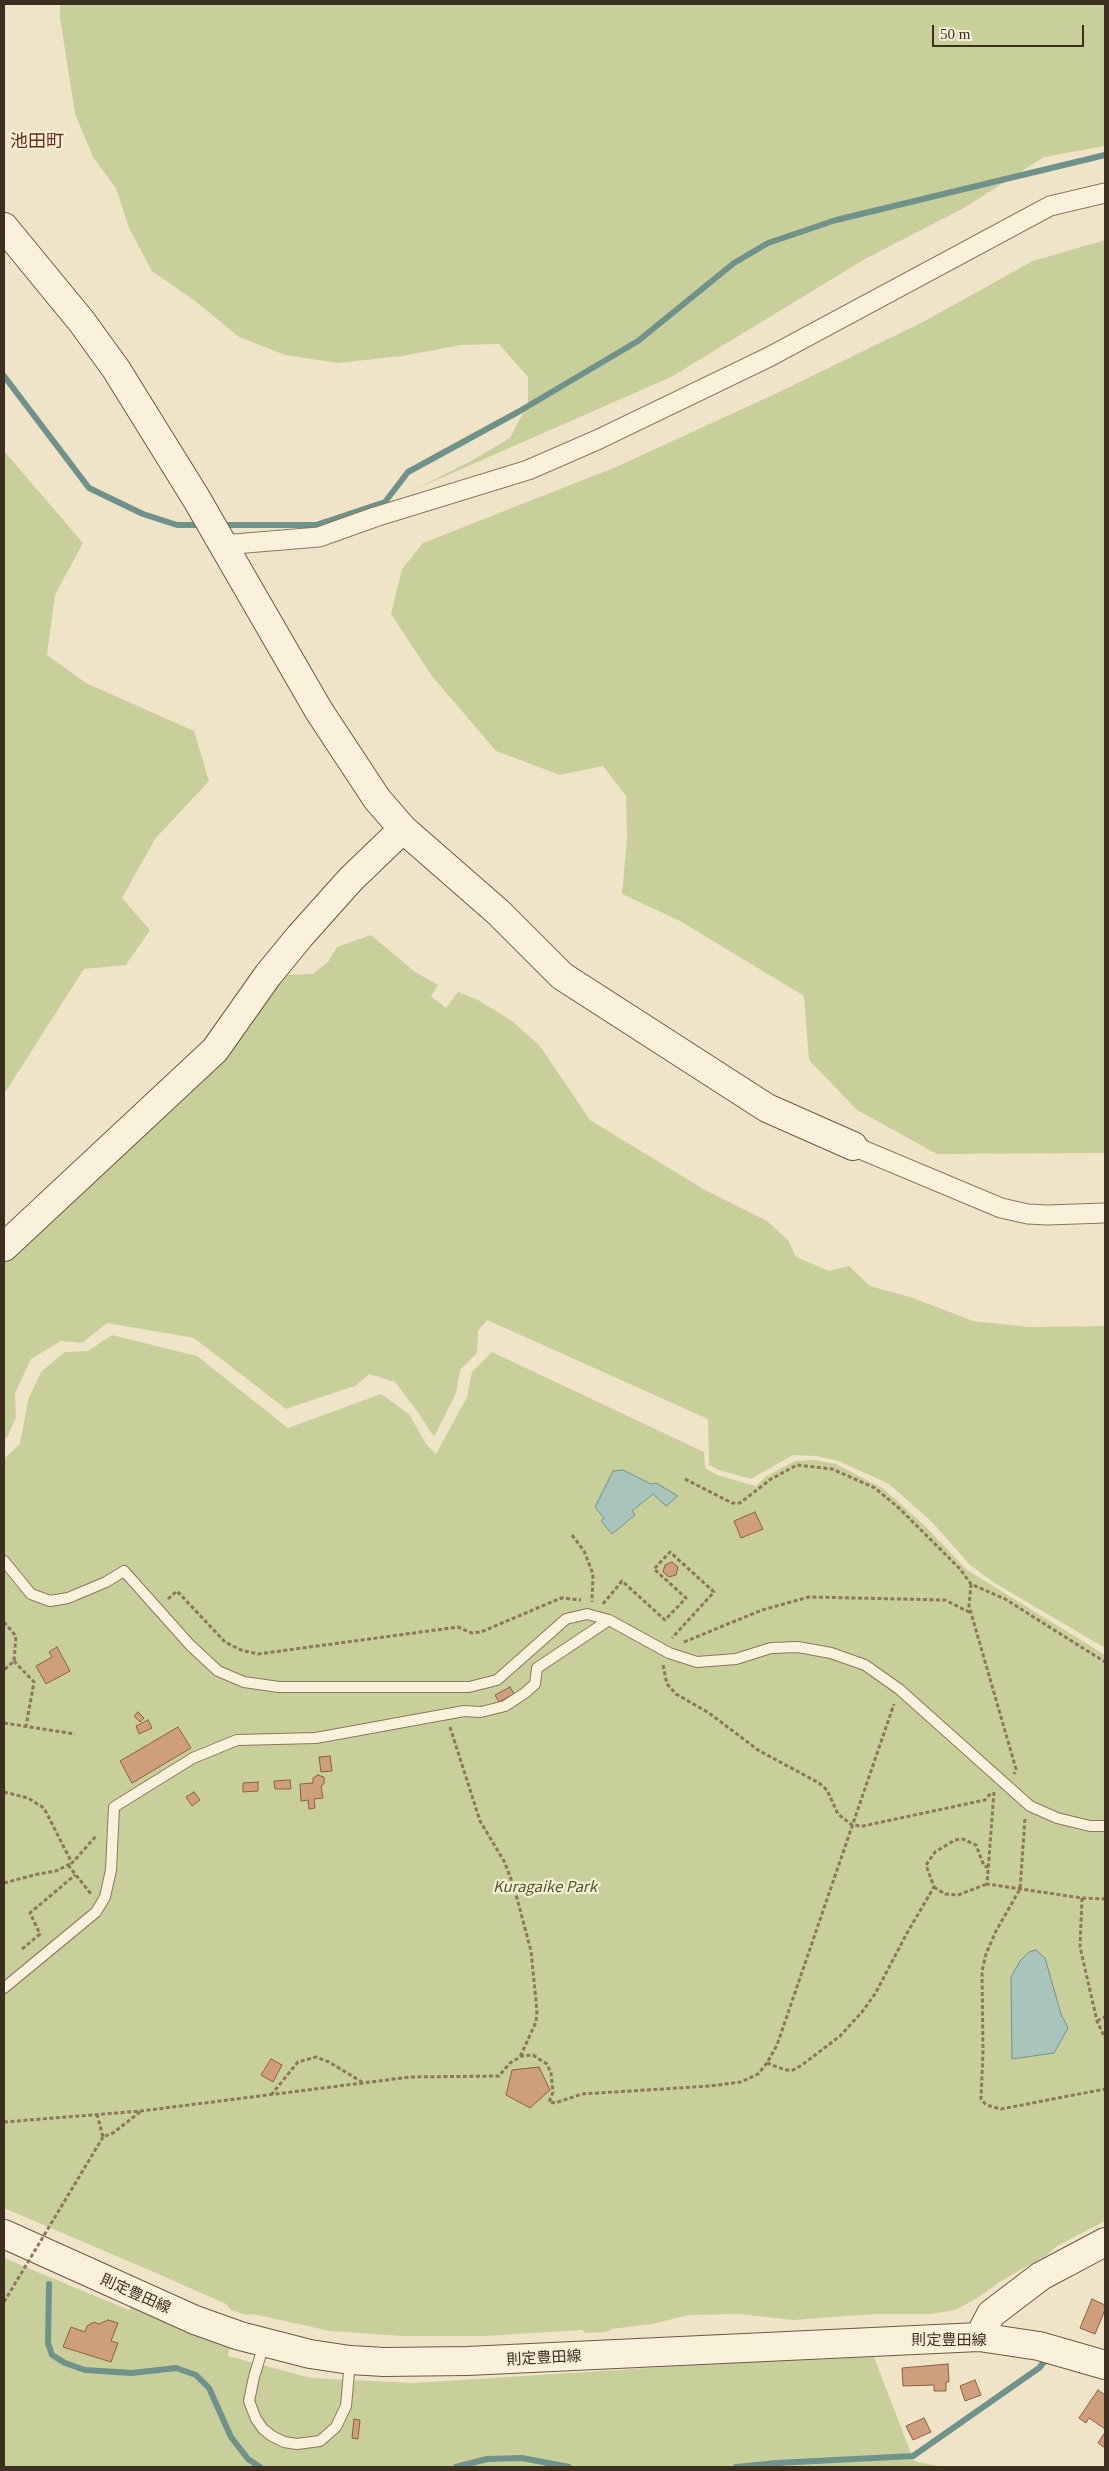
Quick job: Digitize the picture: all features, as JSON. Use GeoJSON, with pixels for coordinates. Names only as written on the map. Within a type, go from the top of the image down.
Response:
{"type":"FeatureCollection","features":[{"type":"Feature","properties":{"kind":"street"},"geometry":{"type":"LineString","coordinates":[[220,541],[318,537],[375,517],[528,470],[597,440],[769,357],[1050,206],[1105,193]]}},
{"type":"Feature","properties":{"kind":"street"},"geometry":{"type":"LineString","coordinates":[[4,227],[82,322],[110,362],[204,513],[319,711],[377,799],[403,829],[498,912],[562,976],[768,1108],[853,1146],[1001,1208],[1028,1214],[1047,1215],[1105,1213]]}},
{"type":"Feature","properties":{"kind":"street"},"geometry":{"type":"LineString","coordinates":[[4,1247],[215,1050],[268,975],[300,936],[351,879],[403,829]]}},
{"type":"Feature","properties":{"kind":"street","name":"則定豊田線"},"geometry":{"type":"LineString","coordinates":[[4,2234],[196,2320],[264,2344],[350,2360],[384,2362],[467,2361],[979,2336],[1039,2346],[1105,2365]]}},
{"type":"Feature","properties":{"kind":"street"},"geometry":{"type":"LineString","coordinates":[[979,2336],[991,2314],[1041,2276],[1105,2242]]}},
{"type":"Feature","properties":{"kind":"lane"},"geometry":{"type":"LineString","coordinates":[[4,1561],[32,1594],[50,1601],[68,1598],[106,1582],[124,1571],[190,1645],[218,1670],[244,1682],[278,1687],[469,1687],[497,1680],[566,1619],[590,1615],[609,1620],[669,1652],[697,1662],[736,1659],[771,1648],[798,1647],[831,1653],[866,1665],[899,1688],[1030,1806],[1057,1818],[1090,1826],[1105,1826]]}},
{"type":"Feature","properties":{"kind":"lane"},"geometry":{"type":"LineString","coordinates":[[4,1988],[96,1912],[105,1897],[111,1870],[114,1807],[193,1758],[237,1740],[316,1738],[464,1711],[481,1712],[505,1706],[535,1684],[537,1668],[609,1620]]}},
{"type":"Feature","properties":{"kind":"lane"},"geometry":{"type":"LineString","coordinates":[[264,2344],[250,2389],[249,2401],[251,2408],[256,2419],[272,2436],[297,2444],[320,2441],[336,2427],[346,2406],[350,2360]]}},
{"type":"Feature","properties":{"kind":"path"},"geometry":{"type":"LineString","coordinates":[[685,1478],[732,1503],[740,1503],[771,1479],[797,1465],[832,1468],[875,1488],[894,1504],[960,1569],[971,1584],[1005,1599],[1105,1662]]}},
{"type":"Feature","properties":{"kind":"path"},"geometry":{"type":"LineString","coordinates":[[572,1535],[584,1551],[593,1574],[590,1615]]}},
{"type":"Feature","properties":{"kind":"path"},"geometry":{"type":"LineString","coordinates":[[590,1615],[622,1581],[665,1620],[686,1598],[654,1569],[670,1552],[714,1592],[669,1652],[663,1664],[663,1673],[667,1684],[676,1694],[710,1713],[758,1750],[819,1783],[827,1790],[838,1814],[852,1825],[864,1826],[986,1800],[994,1791]]}},
{"type":"Feature","properties":{"kind":"path"},"geometry":{"type":"LineString","coordinates":[[971,1584],[969,1597],[971,1613],[1016,1769],[1008,1787]]}},
{"type":"Feature","properties":{"kind":"path"},"geometry":{"type":"LineString","coordinates":[[158,1608],[177,1591],[225,1642],[240,1650],[258,1654],[458,1627],[472,1633],[481,1632],[561,1598],[572,1598],[584,1602],[590,1615]]}},
{"type":"Feature","properties":{"kind":"path"},"geometry":{"type":"LineString","coordinates":[[669,1652],[684,1641],[705,1635],[762,1610],[809,1597],[945,1600],[971,1613]]}},
{"type":"Feature","properties":{"kind":"path"},"geometry":{"type":"LineString","coordinates":[[4,1622],[16,1636],[14,1661],[4,1670]]}},
{"type":"Feature","properties":{"kind":"path"},"geometry":{"type":"LineString","coordinates":[[14,1661],[34,1682],[26,1726]]}},
{"type":"Feature","properties":{"kind":"path"},"geometry":{"type":"LineString","coordinates":[[4,2122],[141,2111],[410,2076],[499,2076],[510,2064],[520,2057],[533,2055],[547,2064],[553,2079],[549,2102],[555,2103],[582,2094],[710,2086],[742,2082],[758,2074],[767,2063],[776,2045],[899,1688]]}},
{"type":"Feature","properties":{"kind":"path"},"geometry":{"type":"LineString","coordinates":[[447,1714],[480,1821],[504,1861],[514,1887],[531,1951],[537,1994],[536,2022],[520,2057]]}},
{"type":"Feature","properties":{"kind":"path"},"geometry":{"type":"LineString","coordinates":[[4,1723],[75,1734]]}},
{"type":"Feature","properties":{"kind":"path"},"geometry":{"type":"LineString","coordinates":[[986,1884],[995,1775]]}},
{"type":"Feature","properties":{"kind":"path"},"geometry":{"type":"LineString","coordinates":[[4,1792],[28,1798],[44,1808],[76,1875],[91,1894]]}},
{"type":"Feature","properties":{"kind":"path"},"geometry":{"type":"LineString","coordinates":[[1030,1806],[1026,1812],[1020,1889],[986,1954],[982,1971],[983,2052],[981,2099],[986,2105],[1001,2109],[1105,2090]]}},
{"type":"Feature","properties":{"kind":"path"},"geometry":{"type":"LineString","coordinates":[[4,1883],[56,1871],[70,1864],[102,1830],[113,1824]]}},
{"type":"Feature","properties":{"kind":"path"},"geometry":{"type":"LineString","coordinates":[[988,1867],[984,1866],[976,1845],[963,1839],[955,1840],[939,1848],[929,1858],[927,1871],[934,1887],[945,1894],[958,1895],[986,1884],[1082,1898],[1105,1899]]}},
{"type":"Feature","properties":{"kind":"path"},"geometry":{"type":"LineString","coordinates":[[22,1949],[40,1934],[30,1913],[76,1875]]}},
{"type":"Feature","properties":{"kind":"path"},"geometry":{"type":"LineString","coordinates":[[767,2063],[785,2070],[793,2070],[840,2036],[875,1994],[934,1887]]}},
{"type":"Feature","properties":{"kind":"path"},"geometry":{"type":"LineString","coordinates":[[1082,1898],[1080,1947],[1097,2021],[1105,2038]]}},
{"type":"Feature","properties":{"kind":"path"},"geometry":{"type":"LineString","coordinates":[[1097,2021],[1105,2017]]}},
{"type":"Feature","properties":{"kind":"path"},"geometry":{"type":"LineString","coordinates":[[271,2095],[298,2062],[316,2057],[329,2062],[363,2083]]}},
{"type":"Feature","properties":{"kind":"path"},"geometry":{"type":"LineString","coordinates":[[4,2302],[103,2137],[113,2133],[141,2111]]}},
{"type":"Feature","properties":{"kind":"path"},"geometry":{"type":"LineString","coordinates":[[97,2114],[103,2137]]}},
{"type":"Feature","properties":{"kind":"green space"},"geometry":{"type":"Polygon","coordinates":[[[60,4],[1105,4],[1105,146],[1044,157],[964,208],[865,259],[671,377],[416,489],[473,460],[510,438],[528,403],[528,377],[499,344],[461,345],[402,356],[338,363],[285,355],[239,337],[195,301],[152,271],[129,228],[116,188],[93,157],[75,114],[60,18],[60,4]]]}},
{"type":"Feature","properties":{"kind":"green space"},"geometry":{"type":"Polygon","coordinates":[[[1105,240],[1105,1153],[937,1154],[857,1110],[809,1060],[804,996],[680,921],[622,894],[627,838],[626,796],[603,766],[560,775],[496,751],[432,676],[391,614],[402,569],[423,543],[616,467],[777,393],[923,322],[1033,261],[1105,240]]]}},
{"type":"Feature","properties":{"kind":"green space"},"geometry":{"type":"Polygon","coordinates":[[[4,451],[83,543],[55,595],[47,655],[86,683],[194,731],[209,781],[155,839],[122,898],[150,930],[126,965],[84,969],[4,1094],[4,451]]]}},
{"type":"Feature","properties":{"kind":"green space"},"geometry":{"type":"Polygon","coordinates":[[[371,935],[415,972],[438,985],[431,996],[446,1008],[458,992],[478,1000],[512,1021],[540,1046],[590,1120],[705,1190],[767,1221],[788,1240],[796,1257],[829,1271],[849,1266],[870,1286],[913,1298],[973,1321],[1028,1327],[1105,1326],[1105,1648],[993,1582],[970,1565],[932,1522],[889,1484],[839,1461],[816,1456],[793,1455],[751,1479],[719,1470],[709,1465],[708,1419],[487,1320],[478,1331],[477,1353],[460,1370],[456,1393],[434,1437],[395,1382],[369,1374],[355,1386],[286,1409],[194,1338],[107,1323],[82,1343],[61,1341],[31,1359],[15,1393],[16,1418],[7,1437],[4,1439],[4,1260],[283,975],[313,974],[328,962],[337,947],[371,935]]]}},
{"type":"Feature","properties":{"kind":"green space","name":"Kuragaike Park"},"geometry":{"type":"Polygon","coordinates":[[[112,1335],[197,1356],[288,1428],[381,1394],[409,1414],[426,1444],[436,1454],[467,1397],[472,1372],[492,1352],[704,1452],[705,1468],[717,1475],[756,1486],[766,1476],[795,1461],[814,1460],[836,1464],[884,1489],[926,1527],[967,1570],[1105,1655],[1105,2221],[1057,2246],[1047,2255],[1001,2281],[976,2299],[955,2310],[931,2314],[875,2314],[793,2320],[740,2314],[689,2315],[652,2324],[612,2329],[606,2332],[585,2333],[582,2330],[485,2336],[402,2336],[330,2331],[253,2314],[247,2315],[231,2310],[226,2304],[4,2208],[4,1459],[20,1444],[28,1400],[41,1372],[65,1352],[88,1351],[112,1335]]]}},
{"type":"Feature","properties":{"kind":"green space"},"geometry":{"type":"Polygon","coordinates":[[[4,2258],[129,2310],[132,2304],[231,2343],[228,2356],[311,2378],[413,2383],[712,2364],[874,2357],[914,2461],[944,2467],[4,2467],[4,2258]]]}},
{"type":"Feature","properties":{"kind":"water"},"geometry":{"type":"Polygon","coordinates":[[[623,1470],[651,1484],[656,1483],[678,1496],[666,1506],[653,1494],[632,1511],[635,1515],[612,1534],[601,1521],[604,1518],[595,1507],[613,1471],[623,1470]]]}},
{"type":"Feature","properties":{"kind":"water"},"geometry":{"type":"Polygon","coordinates":[[[1036,1950],[1045,1958],[1061,2014],[1068,2028],[1054,2053],[1012,2059],[1011,1977],[1020,1961],[1029,1952],[1036,1950]]]}},
{"type":"Feature","properties":{"kind":"building"},"geometry":{"type":"Polygon","coordinates":[[[755,1512],[763,1529],[741,1538],[734,1521],[755,1512]]]}},
{"type":"Feature","properties":{"kind":"building"},"geometry":{"type":"Polygon","coordinates":[[[672,1562],[678,1567],[676,1575],[669,1577],[663,1572],[665,1565],[672,1562]]]}},
{"type":"Feature","properties":{"kind":"building"},"geometry":{"type":"Polygon","coordinates":[[[57,1647],[70,1671],[46,1684],[36,1666],[52,1657],[49,1652],[57,1647]]]}},
{"type":"Feature","properties":{"kind":"building"},"geometry":{"type":"Polygon","coordinates":[[[510,1687],[514,1694],[499,1702],[495,1695],[510,1687]]]}},
{"type":"Feature","properties":{"kind":"building"},"geometry":{"type":"Polygon","coordinates":[[[138,1712],[144,1718],[140,1722],[134,1716],[138,1712]]]}},
{"type":"Feature","properties":{"kind":"building"},"geometry":{"type":"Polygon","coordinates":[[[148,1720],[152,1728],[139,1734],[136,1726],[148,1720]]]}},
{"type":"Feature","properties":{"kind":"building"},"geometry":{"type":"Polygon","coordinates":[[[178,1727],[191,1748],[132,1783],[120,1761],[178,1727]]]}},
{"type":"Feature","properties":{"kind":"building"},"geometry":{"type":"Polygon","coordinates":[[[330,1756],[332,1771],[321,1772],[319,1757],[330,1756]]]}},
{"type":"Feature","properties":{"kind":"building"},"geometry":{"type":"Polygon","coordinates":[[[318,1775],[324,1777],[324,1784],[321,1786],[323,1798],[314,1799],[315,1808],[309,1809],[308,1800],[301,1801],[300,1784],[313,1783],[313,1778],[318,1775]]]}},
{"type":"Feature","properties":{"kind":"building"},"geometry":{"type":"Polygon","coordinates":[[[290,1780],[291,1789],[275,1789],[274,1781],[290,1780]]]}},
{"type":"Feature","properties":{"kind":"building"},"geometry":{"type":"Polygon","coordinates":[[[258,1782],[258,1791],[243,1792],[243,1783],[258,1782]]]}},
{"type":"Feature","properties":{"kind":"building"},"geometry":{"type":"Polygon","coordinates":[[[194,1792],[200,1800],[192,1806],[186,1797],[194,1792]]]}},
{"type":"Feature","properties":{"kind":"building"},"geometry":{"type":"Polygon","coordinates":[[[271,2059],[282,2065],[273,2082],[261,2075],[271,2059]]]}},
{"type":"Feature","properties":{"kind":"building"},"geometry":{"type":"Polygon","coordinates":[[[539,2067],[550,2090],[530,2108],[506,2095],[512,2070],[539,2067]]]}},
{"type":"Feature","properties":{"kind":"building"},"geometry":{"type":"Polygon","coordinates":[[[1092,2299],[1105,2305],[1105,2310],[1095,2334],[1080,2328],[1092,2299]]]}},
{"type":"Feature","properties":{"kind":"building"},"geometry":{"type":"Polygon","coordinates":[[[108,2320],[118,2323],[111,2341],[118,2343],[111,2362],[63,2347],[71,2327],[85,2332],[87,2326],[94,2322],[99,2324],[108,2320]]]}},
{"type":"Feature","properties":{"kind":"building"},"geometry":{"type":"Polygon","coordinates":[[[948,2364],[949,2382],[946,2382],[946,2391],[934,2391],[934,2385],[903,2386],[902,2368],[948,2364]]]}},
{"type":"Feature","properties":{"kind":"building"},"geometry":{"type":"Polygon","coordinates":[[[975,2380],[981,2395],[965,2401],[960,2386],[975,2380]]]}},
{"type":"Feature","properties":{"kind":"building"},"geometry":{"type":"Polygon","coordinates":[[[1098,2390],[1105,2395],[1105,2429],[1089,2418],[1086,2423],[1079,2418],[1098,2390]]]}},
{"type":"Feature","properties":{"kind":"building"},"geometry":{"type":"Polygon","coordinates":[[[924,2418],[931,2432],[913,2440],[906,2426],[924,2418]]]}},
{"type":"Feature","properties":{"kind":"building"},"geometry":{"type":"Polygon","coordinates":[[[354,2419],[360,2420],[358,2439],[352,2438],[354,2419]]]}},
{"type":"Feature","properties":{"kind":"building"},"geometry":{"type":"Polygon","coordinates":[[[1105,2432],[1105,2448],[1098,2443],[1105,2432]]]}},
{"type":"Feature","properties":{"kind":"waterway"},"geometry":{"type":"LineString","coordinates":[[219,525],[316,525],[385,502],[408,472],[518,412],[638,341],[734,263],[768,243],[836,220],[1105,155]]}},
{"type":"Feature","properties":{"kind":"waterway"},"geometry":{"type":"LineString","coordinates":[[4,376],[89,488],[143,514],[177,525],[204,525]]}},
{"type":"Feature","properties":{"kind":"waterway"},"geometry":{"type":"LineString","coordinates":[[49,2284],[48,2343],[52,2355],[65,2363],[85,2370],[132,2373],[176,2368],[196,2375],[209,2388],[231,2437],[248,2459],[260,2467]]}},
{"type":"Feature","properties":{"kind":"waterway"},"geometry":{"type":"LineString","coordinates":[[736,2467],[913,2456],[1039,2368],[1044,2362]]}},
{"type":"Feature","properties":{"kind":"waterway"},"geometry":{"type":"LineString","coordinates":[[456,2467],[487,2459],[522,2458],[569,2467]]}},
{"type":"Feature","properties":{"kind":"district","name":"池田町"},"geometry":{"type":"Point","coordinates":[37,140]}}]}
